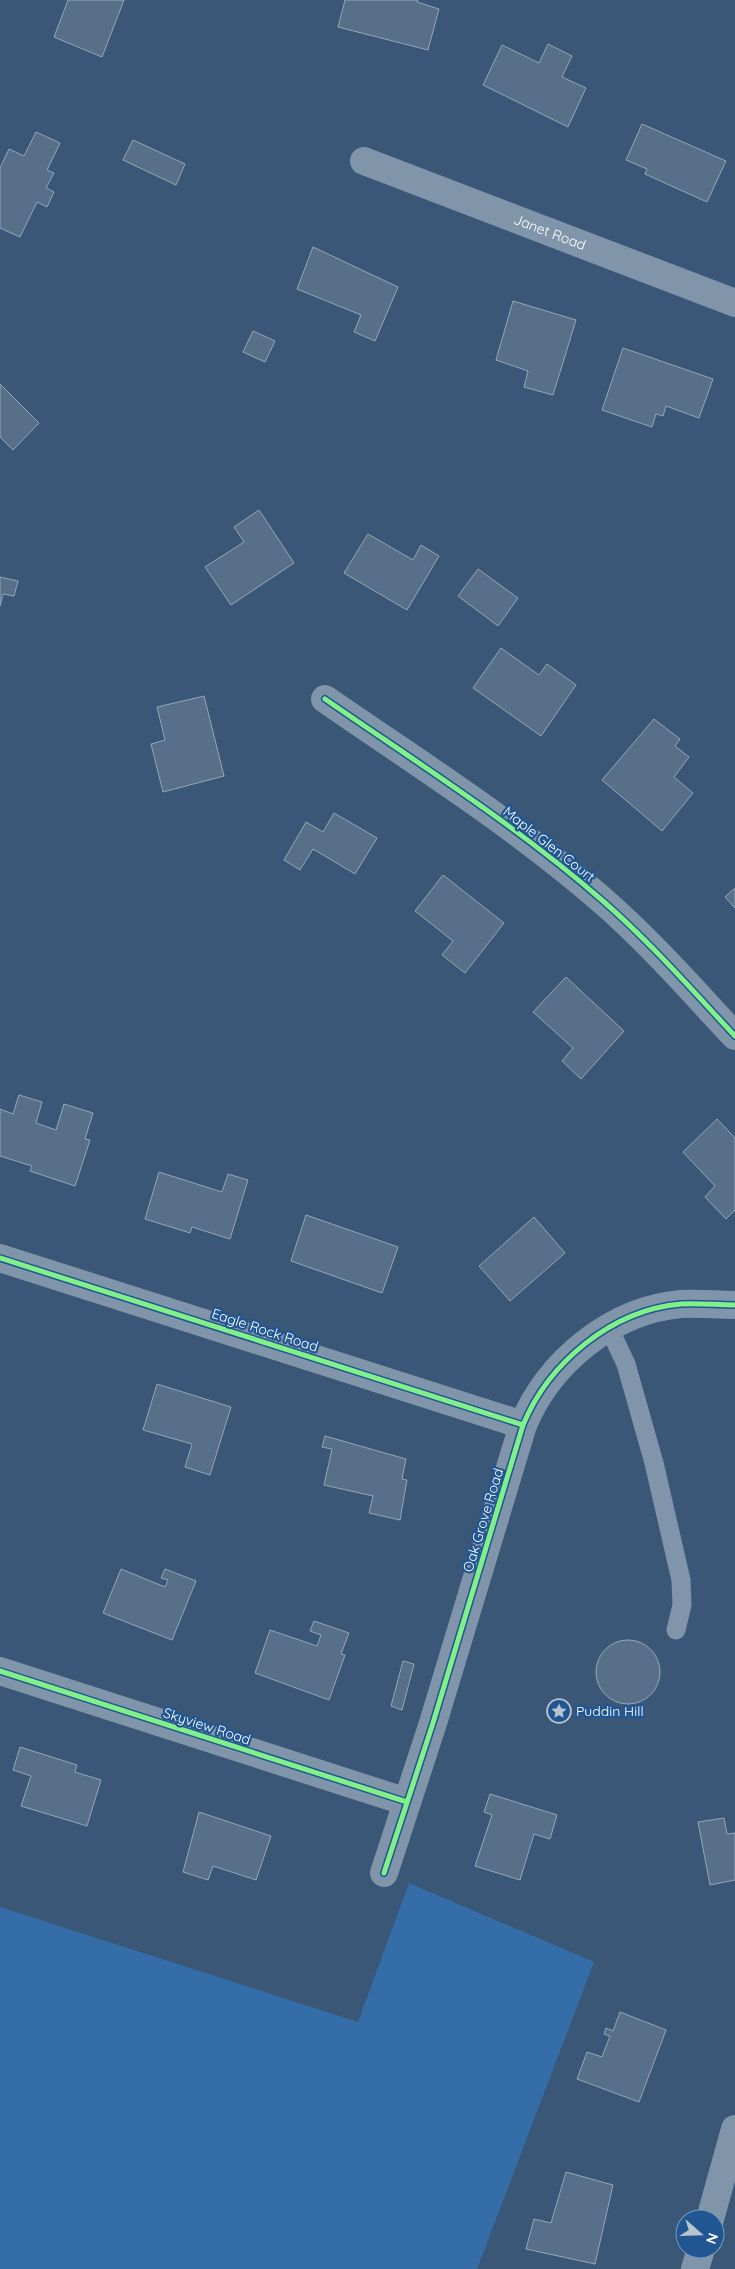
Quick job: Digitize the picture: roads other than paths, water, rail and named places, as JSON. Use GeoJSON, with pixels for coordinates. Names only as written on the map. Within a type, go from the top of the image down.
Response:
{"type":"FeatureCollection","features":[{"type":"Feature","properties":{"kind":"street","name":"Janet Road"},"geometry":{"type":"LineString","coordinates":[[364,161],[735,303]]}},
{"type":"Feature","properties":{"kind":"street","name":"Maple Glen Court"},"geometry":{"type":"LineString","coordinates":[[325,699],[514,829],[574,876],[633,929],[735,1036]]}},
{"type":"Feature","properties":{"kind":"street","name":"Eagle Rock Road"},"geometry":{"type":"LineString","coordinates":[[0,1258],[523,1425]]}},
{"type":"Feature","properties":{"kind":"street","name":"Oak Grove Road"},"geometry":{"type":"LineString","coordinates":[[384,1873],[523,1425],[539,1393],[556,1372],[577,1352],[609,1328],[643,1312],[681,1304],[735,1305]]}},
{"type":"Feature","properties":{"kind":"street","name":"Skyview Road"},"geometry":{"type":"LineString","coordinates":[[0,1670],[407,1802]]}},
{"type":"Feature","properties":{"kind":"street"},"geometry":{"type":"LineString","coordinates":[[713,2209],[735,2129]]}},
{"type":"Feature","properties":{"kind":"lane"},"geometry":{"type":"LineString","coordinates":[[609,1328],[629,1373],[654,1463],[678,1570],[682,1605],[676,1630]]}},
{"type":"Feature","properties":{"kind":"place","name":"Puddin Hill"},"geometry":{"type":"Point","coordinates":[559,1711]}}]}
